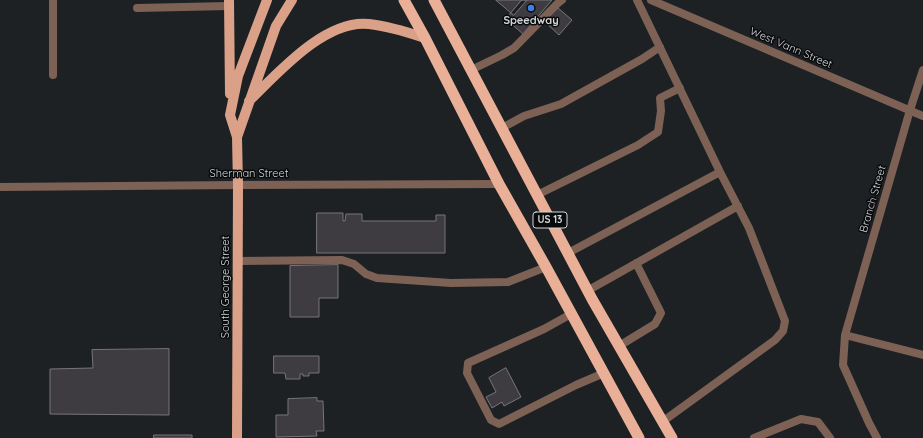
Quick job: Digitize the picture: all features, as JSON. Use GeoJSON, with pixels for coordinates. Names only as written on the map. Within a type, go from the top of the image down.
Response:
{"type":"FeatureCollection","features":[{"type":"Feature","properties":{"kind":"highway","name":"US 13"},"geometry":{"type":"LineString","coordinates":[[404,0],[425,38],[499,184],[639,438]]}},
{"type":"Feature","properties":{"kind":"highway","name":"US 13"},"geometry":{"type":"LineString","coordinates":[[434,0],[588,291],[672,438]]}},
{"type":"Feature","properties":{"kind":"main road","name":"South George Street"},"geometry":{"type":"LineString","coordinates":[[238,438],[237,137],[230,115],[238,76],[267,0]]}},
{"type":"Feature","properties":{"kind":"main road","name":"South George Street"},"geometry":{"type":"LineString","coordinates":[[237,137],[276,26],[292,0]]}},
{"type":"Feature","properties":{"kind":"main road"},"geometry":{"type":"LineString","coordinates":[[229,3],[230,115]]}},
{"type":"Feature","properties":{"kind":"main road"},"geometry":{"type":"LineString","coordinates":[[249,101],[294,58],[318,40],[341,27],[368,24],[398,29],[425,38]]}},
{"type":"Feature","properties":{"kind":"street"},"geometry":{"type":"LineString","coordinates":[[53,0],[54,75]]}},
{"type":"Feature","properties":{"kind":"street"},"geometry":{"type":"LineString","coordinates":[[471,70],[514,48],[562,0]]}},
{"type":"Feature","properties":{"kind":"street"},"geometry":{"type":"LineString","coordinates":[[637,0],[720,172],[749,228],[785,321],[783,332],[776,340],[662,422]]}},
{"type":"Feature","properties":{"kind":"street","name":"West Vann Street"},"geometry":{"type":"LineString","coordinates":[[651,0],[923,116]]}},
{"type":"Feature","properties":{"kind":"street"},"geometry":{"type":"LineString","coordinates":[[137,8],[229,3]]}},
{"type":"Feature","properties":{"kind":"street"},"geometry":{"type":"LineString","coordinates":[[502,128],[524,116],[561,104],[642,59],[660,47]]}},
{"type":"Feature","properties":{"kind":"street","name":"Branch Street"},"geometry":{"type":"LineString","coordinates":[[877,438],[844,365],[845,334],[923,70]]}},
{"type":"Feature","properties":{"kind":"street"},"geometry":{"type":"LineString","coordinates":[[537,195],[638,145],[658,132],[661,111],[660,98],[680,88]]}},
{"type":"Feature","properties":{"kind":"street"},"geometry":{"type":"LineString","coordinates":[[568,253],[720,172]]}},
{"type":"Feature","properties":{"kind":"street","name":"Sherman Street"},"geometry":{"type":"LineString","coordinates":[[0,187],[238,184],[499,184]]}},
{"type":"Feature","properties":{"kind":"street"},"geometry":{"type":"LineString","coordinates":[[588,291],[738,206]]}},
{"type":"Feature","properties":{"kind":"street"},"geometry":{"type":"LineString","coordinates":[[238,262],[342,260],[354,264],[366,274],[377,278],[451,283],[508,282],[546,267]]}},
{"type":"Feature","properties":{"kind":"street"},"geometry":{"type":"LineString","coordinates":[[619,346],[655,324],[661,313],[636,263]]}},
{"type":"Feature","properties":{"kind":"street"},"geometry":{"type":"LineString","coordinates":[[571,314],[544,329],[468,363],[467,373],[491,420],[499,424],[576,385],[604,373]]}},
{"type":"Feature","properties":{"kind":"street"},"geometry":{"type":"LineString","coordinates":[[845,334],[923,356]]}},
{"type":"Feature","properties":{"kind":"street"},"geometry":{"type":"LineString","coordinates":[[754,438],[801,418],[818,422],[830,438]]}},
{"type":"Feature","properties":{"kind":"building"},"geometry":{"type":"Polygon","coordinates":[[[496,0],[527,0],[514,15],[496,0]]]}},
{"type":"Feature","properties":{"kind":"building"},"geometry":{"type":"Polygon","coordinates":[[[522,0],[552,0],[523,34],[506,19],[522,0]]]}},
{"type":"Feature","properties":{"kind":"building"},"geometry":{"type":"Polygon","coordinates":[[[558,8],[572,20],[559,35],[545,22],[558,8]]]}},
{"type":"Feature","properties":{"kind":"building"},"geometry":{"type":"Polygon","coordinates":[[[317,213],[343,213],[343,221],[345,221],[346,214],[362,214],[362,221],[436,221],[436,215],[445,215],[445,253],[317,253],[317,213]]]}},
{"type":"Feature","properties":{"kind":"building"},"geometry":{"type":"Polygon","coordinates":[[[338,265],[338,298],[319,298],[319,317],[290,317],[290,266],[338,265]]]}},
{"type":"Feature","properties":{"kind":"building"},"geometry":{"type":"Polygon","coordinates":[[[169,349],[169,415],[50,414],[50,369],[93,368],[92,350],[169,349]]]}},
{"type":"Feature","properties":{"kind":"building"},"geometry":{"type":"Polygon","coordinates":[[[274,356],[319,356],[319,373],[309,373],[309,376],[303,376],[303,374],[300,374],[300,379],[286,379],[285,373],[274,373],[274,356]]]}},
{"type":"Feature","properties":{"kind":"building"},"geometry":{"type":"Polygon","coordinates":[[[506,368],[521,397],[504,406],[502,402],[492,408],[486,397],[496,392],[489,378],[506,368]]]}},
{"type":"Feature","properties":{"kind":"building"},"geometry":{"type":"Polygon","coordinates":[[[317,398],[317,401],[323,401],[324,431],[316,431],[317,436],[276,437],[276,415],[288,415],[288,399],[317,398]]]}},
{"type":"Feature","properties":{"kind":"building"},"geometry":{"type":"Polygon","coordinates":[[[154,435],[192,435],[192,438],[154,438],[154,435]]]}},
{"type":"Feature","properties":{"kind":"place","name":"Speedway"},"geometry":{"type":"Point","coordinates":[531,8]}}]}
